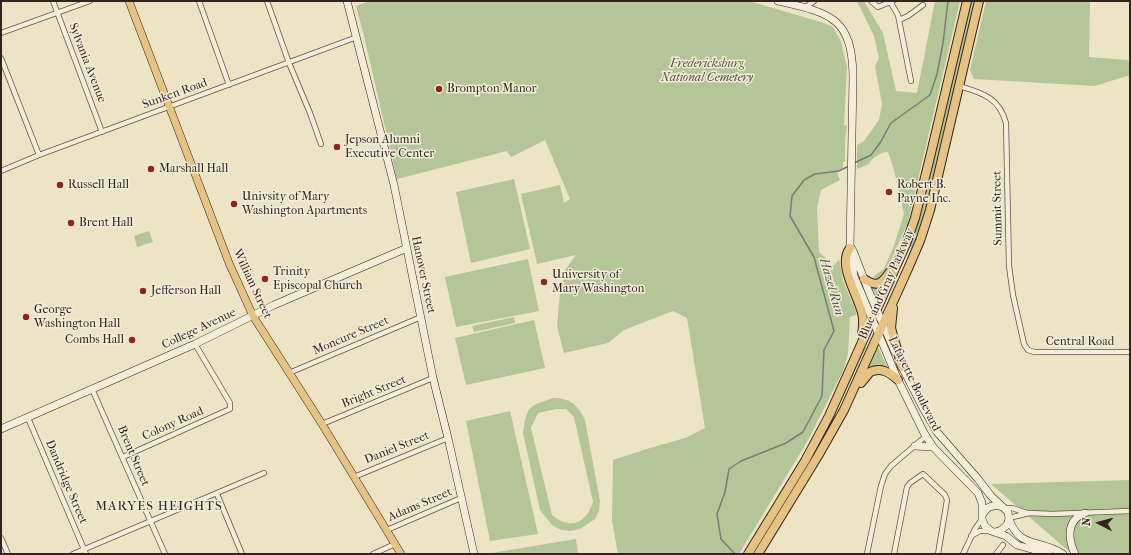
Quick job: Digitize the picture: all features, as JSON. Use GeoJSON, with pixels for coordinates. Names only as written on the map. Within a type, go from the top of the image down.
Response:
{"type":"FeatureCollection","features":[{"type":"Feature","properties":{"kind":"highway","name":"Blue and Gray Parkway"},"geometry":{"type":"LineString","coordinates":[[748,553],[826,422],[899,260],[915,218],[967,1]]}},
{"type":"Feature","properties":{"kind":"highway","name":"Blue and Gray Parkway"},"geometry":{"type":"LineString","coordinates":[[758,554],[818,456],[852,392],[910,265],[926,226],[980,1]]}},
{"type":"Feature","properties":{"kind":"highway"},"geometry":{"type":"LineString","coordinates":[[850,248],[848,251],[847,270],[862,314],[862,344]]}},
{"type":"Feature","properties":{"kind":"highway"},"geometry":{"type":"LineString","coordinates":[[864,279],[872,284],[882,282],[899,260]]}},
{"type":"Feature","properties":{"kind":"highway"},"geometry":{"type":"LineString","coordinates":[[893,301],[891,328],[902,367]]}},
{"type":"Feature","properties":{"kind":"highway"},"geometry":{"type":"LineString","coordinates":[[852,392],[858,387],[867,374],[873,370],[885,371],[890,373],[898,380]]}},
{"type":"Feature","properties":{"kind":"main road","name":"William Street"},"geometry":{"type":"LineString","coordinates":[[129,1],[168,107],[229,263],[253,316],[322,424],[401,554]]}},
{"type":"Feature","properties":{"kind":"main road","name":"Hanover Street"},"geometry":{"type":"LineString","coordinates":[[347,1],[388,162],[433,378],[474,554]]}},
{"type":"Feature","properties":{"kind":"main road","name":"Lafayette Boulevard"},"geometry":{"type":"LineString","coordinates":[[778,1],[806,7],[823,14],[836,22],[850,42],[853,59],[850,248],[854,276],[898,380],[933,447],[978,494],[982,503],[983,517],[986,528],[1006,536],[1020,546],[1049,554]]}},
{"type":"Feature","properties":{"kind":"main road","name":"College Avenue"},"geometry":{"type":"LineString","coordinates":[[1,429],[195,344],[253,316],[407,248]]}},
{"type":"Feature","properties":{"kind":"main road","name":"Lafayette Boulevard"},"geometry":{"type":"LineString","coordinates":[[850,248],[854,253],[882,325],[902,367],[935,429],[991,496],[1008,512],[1014,531],[1020,537],[1026,541],[1050,547],[1063,554]]}},
{"type":"Feature","properties":{"kind":"main road"},"geometry":{"type":"LineString","coordinates":[[926,436],[933,434],[941,437]]}},
{"type":"Feature","properties":{"kind":"main road"},"geometry":{"type":"LineString","coordinates":[[915,446],[933,447]]}},
{"type":"Feature","properties":{"kind":"main road"},"geometry":{"type":"LineString","coordinates":[[983,517],[987,508],[997,505],[1003,508]]}},
{"type":"Feature","properties":{"kind":"main road"},"geometry":{"type":"LineString","coordinates":[[1075,554],[1070,541],[1070,531],[1074,520],[1079,515],[1085,513]]}},
{"type":"Feature","properties":{"kind":"main road"},"geometry":{"type":"LineString","coordinates":[[993,532],[1004,529],[1009,518]]}},
{"type":"Feature","properties":{"kind":"main road"},"geometry":{"type":"LineString","coordinates":[[1020,546],[1025,554]]}},
{"type":"Feature","properties":{"kind":"main road"},"geometry":{"type":"LineString","coordinates":[[1032,554],[1041,551]]}},
{"type":"Feature","properties":{"kind":"street","name":"Sylvania Avenue"},"geometry":{"type":"LineString","coordinates":[[52,1],[102,132]]}},
{"type":"Feature","properties":{"kind":"street"},"geometry":{"type":"LineString","coordinates":[[1,33],[90,1]]}},
{"type":"Feature","properties":{"kind":"street"},"geometry":{"type":"LineString","coordinates":[[199,1],[229,85]]}},
{"type":"Feature","properties":{"kind":"street"},"geometry":{"type":"LineString","coordinates":[[267,1],[289,63],[321,144]]}},
{"type":"Feature","properties":{"kind":"street"},"geometry":{"type":"LineString","coordinates":[[806,7],[814,1]]}},
{"type":"Feature","properties":{"kind":"street"},"geometry":{"type":"LineString","coordinates":[[871,1],[878,7],[892,2],[898,15],[911,81]]}},
{"type":"Feature","properties":{"kind":"street"},"geometry":{"type":"LineString","coordinates":[[899,20],[908,16],[923,5]]}},
{"type":"Feature","properties":{"kind":"street","name":"Sunken Road"},"geometry":{"type":"LineString","coordinates":[[1,171],[39,155],[357,37]]}},
{"type":"Feature","properties":{"kind":"street"},"geometry":{"type":"LineString","coordinates":[[1,58],[39,155]]}},
{"type":"Feature","properties":{"kind":"street","name":"Summit Street"},"geometry":{"type":"LineString","coordinates":[[959,86],[977,91],[987,96],[998,106],[1004,118],[1006,128],[1009,266],[1024,344],[1026,348],[1031,351]]}},
{"type":"Feature","properties":{"kind":"street","name":"Moncure Street"},"geometry":{"type":"LineString","coordinates":[[289,373],[421,317]]}},
{"type":"Feature","properties":{"kind":"street","name":"Colony Road"},"geometry":{"type":"LineString","coordinates":[[123,457],[230,408],[230,403],[195,344]]}},
{"type":"Feature","properties":{"kind":"street","name":"Central Road"},"geometry":{"type":"LineString","coordinates":[[1031,351],[1130,352]]}},
{"type":"Feature","properties":{"kind":"street","name":"Bright Street"},"geometry":{"type":"LineString","coordinates":[[322,424],[433,378]]}},
{"type":"Feature","properties":{"kind":"street","name":"Brent Street"},"geometry":{"type":"LineString","coordinates":[[92,389],[165,554]]}},
{"type":"Feature","properties":{"kind":"street","name":"Dandridge Street"},"geometry":{"type":"LineString","coordinates":[[28,418],[85,552]]}},
{"type":"Feature","properties":{"kind":"street"},"geometry":{"type":"LineString","coordinates":[[867,554],[881,486],[885,474],[891,466],[926,436]]}},
{"type":"Feature","properties":{"kind":"street","name":"Daniel Street"},"geometry":{"type":"LineString","coordinates":[[354,477],[448,438]]}},
{"type":"Feature","properties":{"kind":"street"},"geometry":{"type":"LineString","coordinates":[[73,554],[85,552],[150,521],[264,473]]}},
{"type":"Feature","properties":{"kind":"street"},"geometry":{"type":"LineString","coordinates":[[894,554],[907,487],[910,483],[923,474],[945,495],[947,500],[938,554]]}},
{"type":"Feature","properties":{"kind":"street"},"geometry":{"type":"LineString","coordinates":[[217,494],[242,554]]}},
{"type":"Feature","properties":{"kind":"street","name":"Adams Street"},"geometry":{"type":"LineString","coordinates":[[387,530],[461,498]]}},
{"type":"Feature","properties":{"kind":"street"},"geometry":{"type":"LineString","coordinates":[[1003,508],[1012,508],[1029,514]]}},
{"type":"Feature","properties":{"kind":"street"},"geometry":{"type":"LineString","coordinates":[[1009,518],[1029,514],[1130,511]]}},
{"type":"Feature","properties":{"kind":"street"},"geometry":{"type":"LineString","coordinates":[[963,554],[975,529],[983,517]]}},
{"type":"Feature","properties":{"kind":"street"},"geometry":{"type":"LineString","coordinates":[[972,536],[979,532],[993,532]]}},
{"type":"Feature","properties":{"kind":"street"},"geometry":{"type":"LineString","coordinates":[[1,538],[8,554]]}},
{"type":"Feature","properties":{"kind":"street"},"geometry":{"type":"LineString","coordinates":[[373,554],[396,544]]}},
{"type":"Feature","properties":{"kind":"street"},"geometry":{"type":"LineString","coordinates":[[996,554],[1003,545]]}},
{"type":"Feature","properties":{"kind":"green space","name":"Fredericksburg National Cemetery"},"geometry":{"type":"Polygon","coordinates":[[[370,1],[749,1],[821,22],[833,27],[841,42],[847,67],[844,126],[847,125],[845,162],[843,162],[843,169],[837,172],[840,180],[821,190],[817,208],[819,252],[834,266],[839,259],[843,281],[856,311],[856,315],[850,317],[848,354],[843,371],[807,442],[739,554],[618,554],[612,521],[613,460],[685,438],[705,428],[687,318],[673,311],[624,330],[608,343],[564,353],[557,326],[560,294],[565,270],[576,255],[537,264],[521,194],[560,185],[564,203],[570,199],[545,140],[511,157],[507,151],[397,179],[356,6],[370,1]]]}},
{"type":"Feature","properties":{"kind":"green space"},"geometry":{"type":"Polygon","coordinates":[[[857,1],[864,1],[883,33],[896,91],[917,93],[935,1],[960,1],[908,222],[884,277],[875,282],[874,276],[884,269],[893,248],[904,214],[894,170],[888,152],[880,154],[869,164],[857,169],[857,145],[864,141],[879,120],[882,104],[875,66],[879,58],[874,36],[857,1]]]}},
{"type":"Feature","properties":{"kind":"green space"},"geometry":{"type":"Polygon","coordinates":[[[970,1],[976,1],[924,218],[911,252],[911,241],[970,1]]]}},
{"type":"Feature","properties":{"kind":"green space"},"geometry":{"type":"Polygon","coordinates":[[[986,1],[1090,1],[1089,57],[1128,60],[1130,64],[1130,75],[1095,86],[974,79],[970,70],[986,1]]]}},
{"type":"Feature","properties":{"kind":"green space"},"geometry":{"type":"Polygon","coordinates":[[[514,179],[530,249],[471,263],[456,192],[514,179]]]}},
{"type":"Feature","properties":{"kind":"green space"},"geometry":{"type":"Polygon","coordinates":[[[149,231],[153,242],[137,247],[134,236],[149,231]]]}},
{"type":"Feature","properties":{"kind":"green space"},"geometry":{"type":"Polygon","coordinates":[[[528,259],[539,311],[456,327],[445,277],[528,259]]]}},
{"type":"Feature","properties":{"kind":"green space"},"geometry":{"type":"Polygon","coordinates":[[[884,285],[877,301],[870,286],[884,285]]]}},
{"type":"Feature","properties":{"kind":"green space"},"geometry":{"type":"Polygon","coordinates":[[[514,317],[515,323],[474,332],[472,326],[514,317]]]}},
{"type":"Feature","properties":{"kind":"green space"},"geometry":{"type":"Polygon","coordinates":[[[534,320],[545,368],[466,385],[455,338],[534,320]]]}},
{"type":"Feature","properties":{"kind":"green space"},"geometry":{"type":"Polygon","coordinates":[[[877,345],[888,369],[866,371],[877,345]]]}},
{"type":"Feature","properties":{"kind":"green space"},"geometry":{"type":"Polygon","coordinates":[[[864,347],[866,348],[822,442],[755,554],[751,554],[864,347]]]}},
{"type":"Feature","properties":{"kind":"green space"},"geometry":{"type":"Polygon","coordinates":[[[553,398],[564,399],[573,403],[583,415],[585,420],[600,501],[599,511],[595,519],[580,529],[570,531],[561,530],[552,525],[540,510],[523,433],[525,419],[529,409],[536,404],[553,398]],[[556,409],[538,413],[531,428],[552,515],[559,520],[571,523],[582,520],[593,502],[574,417],[566,409],[556,409]]]}},
{"type":"Feature","properties":{"kind":"green space"},"geometry":{"type":"Polygon","coordinates":[[[510,411],[538,534],[490,541],[466,421],[510,411]]]}},
{"type":"Feature","properties":{"kind":"green space"},"geometry":{"type":"Polygon","coordinates":[[[1130,480],[1130,554],[1072,554],[991,484],[1130,480]]]}},
{"type":"Feature","properties":{"kind":"green space"},"geometry":{"type":"Polygon","coordinates":[[[576,539],[578,554],[492,554],[492,553],[576,539]]]}},
{"type":"Feature","properties":{"kind":"waterway","name":"Hazel Run"},"geometry":{"type":"LineString","coordinates":[[854,163],[871,155],[880,143],[891,123],[930,95],[937,74],[943,43],[948,1]]}},
{"type":"Feature","properties":{"kind":"waterway","name":"Hazel Run"},"geometry":{"type":"LineString","coordinates":[[735,554],[721,539],[717,514],[725,492],[729,469],[741,461],[786,443],[803,432],[822,396],[824,350],[834,331],[814,257],[790,216],[792,196],[804,180],[815,174],[839,171],[849,166]]}},
{"type":"Feature","properties":{"kind":"place","name":"Brompton Manor"},"geometry":{"type":"Point","coordinates":[439,89]}},
{"type":"Feature","properties":{"kind":"place","name":"Jepson Alumni Executive Center"},"geometry":{"type":"Point","coordinates":[337,147]}},
{"type":"Feature","properties":{"kind":"place","name":"Marshall Hall"},"geometry":{"type":"Point","coordinates":[151,169]}},
{"type":"Feature","properties":{"kind":"place","name":"Russell Hall"},"geometry":{"type":"Point","coordinates":[60,185]}},
{"type":"Feature","properties":{"kind":"place","name":"Robert B. Payne Inc."},"geometry":{"type":"Point","coordinates":[889,192]}},
{"type":"Feature","properties":{"kind":"place","name":"Univsity of Mary Washington Apartments"},"geometry":{"type":"Point","coordinates":[234,204]}},
{"type":"Feature","properties":{"kind":"place","name":"Brent Hall"},"geometry":{"type":"Point","coordinates":[71,223]}},
{"type":"Feature","properties":{"kind":"place","name":"Trinity Episcopal Church"},"geometry":{"type":"Point","coordinates":[265,279]}},
{"type":"Feature","properties":{"kind":"place","name":"University of Mary Washington"},"geometry":{"type":"Point","coordinates":[544,282]}},
{"type":"Feature","properties":{"kind":"place","name":"Jefferson Hall"},"geometry":{"type":"Point","coordinates":[143,291]}},
{"type":"Feature","properties":{"kind":"place","name":"George Washington Hall"},"geometry":{"type":"Point","coordinates":[26,317]}},
{"type":"Feature","properties":{"kind":"place","name":"Combs Hall"},"geometry":{"type":"Point","coordinates":[132,340]}},
{"type":"Feature","properties":{"kind":"district","name":"MARYES HEIGHTS"},"geometry":{"type":"Point","coordinates":[159,507]}}]}
